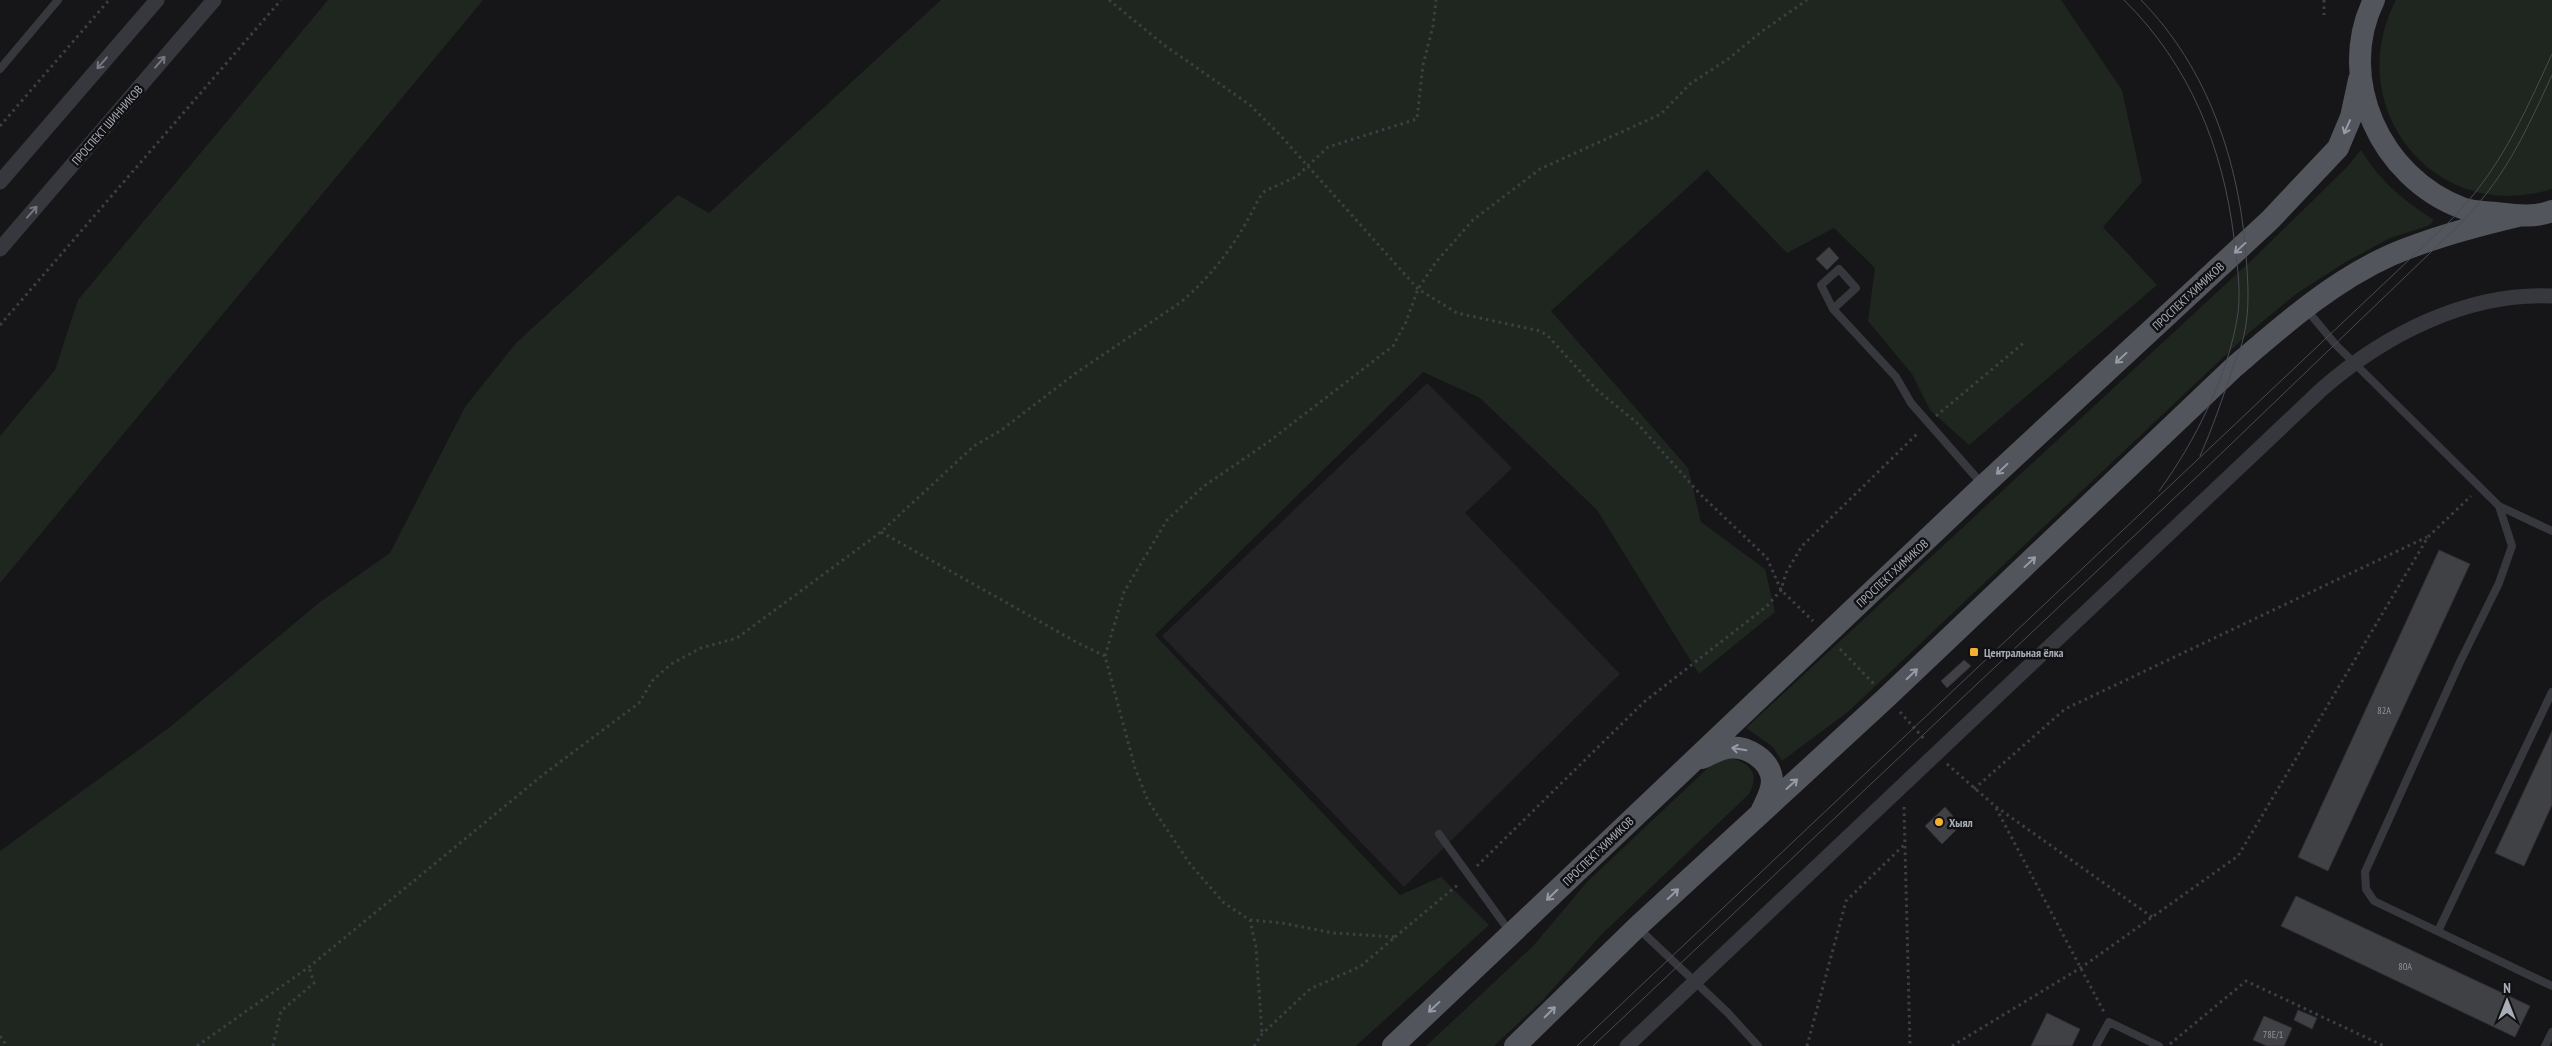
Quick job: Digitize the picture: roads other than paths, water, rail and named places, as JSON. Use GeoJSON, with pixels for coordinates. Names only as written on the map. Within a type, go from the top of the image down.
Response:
{"type":"FeatureCollection","features":[{"type":"Feature","properties":{"kind":"main road"},"geometry":{"type":"LineString","coordinates":[[2374,0],[2365,18],[2360,45],[2360,80],[2375,127],[2386,147],[2411,176],[2441,198],[2463,208],[2518,216]]}},
{"type":"Feature","properties":{"kind":"main road","name":"ПРОСПЕКТ ХИМИКОВ"},"geometry":{"type":"LineString","coordinates":[[1393,1046],[1983,486],[2258,231],[2338,148],[2351,118],[2360,80]]}},
{"type":"Feature","properties":{"kind":"main road"},"geometry":{"type":"LineString","coordinates":[[1515,1046],[1637,927],[1887,698],[2233,368],[2304,308],[2353,275],[2391,255],[2480,225],[2518,216],[2550,212]]}},
{"type":"Feature","properties":{"kind":"main road"},"geometry":{"type":"LineString","coordinates":[[1690,764],[1727,748],[1742,748],[1756,755],[1766,766],[1772,780],[1770,792],[1760,813]]}},
{"type":"Feature","properties":{"kind":"street"},"geometry":{"type":"LineString","coordinates":[[0,182],[156,0]]}},
{"type":"Feature","properties":{"kind":"street","name":"ПРОСПЕКТ ШИННИКОВ"},"geometry":{"type":"LineString","coordinates":[[0,249],[214,0]]}},
{"type":"Feature","properties":{"kind":"street"},"geometry":{"type":"LineString","coordinates":[[1627,1046],[2322,389],[2353,362],[2384,343],[2441,316],[2489,302],[2536,295],[2552,296]]}},
{"type":"Feature","properties":{"kind":"lane"},"geometry":{"type":"LineString","coordinates":[[0,69],[58,0]]}},
{"type":"Feature","properties":{"kind":"lane"},"geometry":{"type":"LineString","coordinates":[[1833,309],[1856,288],[1839,269],[1821,285],[1833,309],[1896,377],[1912,403],[1983,486]]}},
{"type":"Feature","properties":{"kind":"lane"},"geometry":{"type":"LineString","coordinates":[[2304,308],[2353,362],[2499,506],[2552,531]]}},
{"type":"Feature","properties":{"kind":"lane"},"geometry":{"type":"LineString","coordinates":[[2499,506],[2512,546],[2498,583],[2365,872],[2366,889],[2374,901],[2552,986]]}},
{"type":"Feature","properties":{"kind":"lane"},"geometry":{"type":"LineString","coordinates":[[2438,931],[2552,692]]}},
{"type":"Feature","properties":{"kind":"lane"},"geometry":{"type":"LineString","coordinates":[[1438,834],[1511,934]]}},
{"type":"Feature","properties":{"kind":"lane"},"geometry":{"type":"LineString","coordinates":[[1637,927],[1758,1046]]}},
{"type":"Feature","properties":{"kind":"lane"},"geometry":{"type":"LineString","coordinates":[[2096,1046],[2109,1022],[2159,1046]]}},
{"type":"Feature","properties":{"kind":"lane"},"geometry":{"type":"LineString","coordinates":[[2545,1046],[2552,1032]]}},
{"type":"Feature","properties":{"kind":"tram line"},"geometry":{"type":"LineString","coordinates":[[2124,0],[2147,25],[2167,52],[2185,80],[2200,110],[2212,140],[2229,205],[2238,276],[2238,313],[2227,360],[2219,383],[2209,407],[2185,451],[2159,491]]}},
{"type":"Feature","properties":{"kind":"tram line"},"geometry":{"type":"LineString","coordinates":[[2141,0],[2185,55],[2202,86],[2216,118],[2227,151],[2236,185],[2242,220],[2248,285],[2246,325],[2241,347],[2200,456]]}},
{"type":"Feature","properties":{"kind":"tram line"},"geometry":{"type":"LineString","coordinates":[[1577,1046],[2448,223],[2482,184],[2508,144],[2552,54]]}},
{"type":"Feature","properties":{"kind":"tram line"},"geometry":{"type":"LineString","coordinates":[[1593,1046],[2203,471],[2456,228],[2473,210],[2512,156],[2552,75]]}},
{"type":"Feature","properties":{"kind":"place","name":"Центральная ёлка"},"geometry":{"type":"Point","coordinates":[1974,652]}},
{"type":"Feature","properties":{"kind":"place","name":"Хыял"},"geometry":{"type":"Point","coordinates":[1939,822]}}]}
